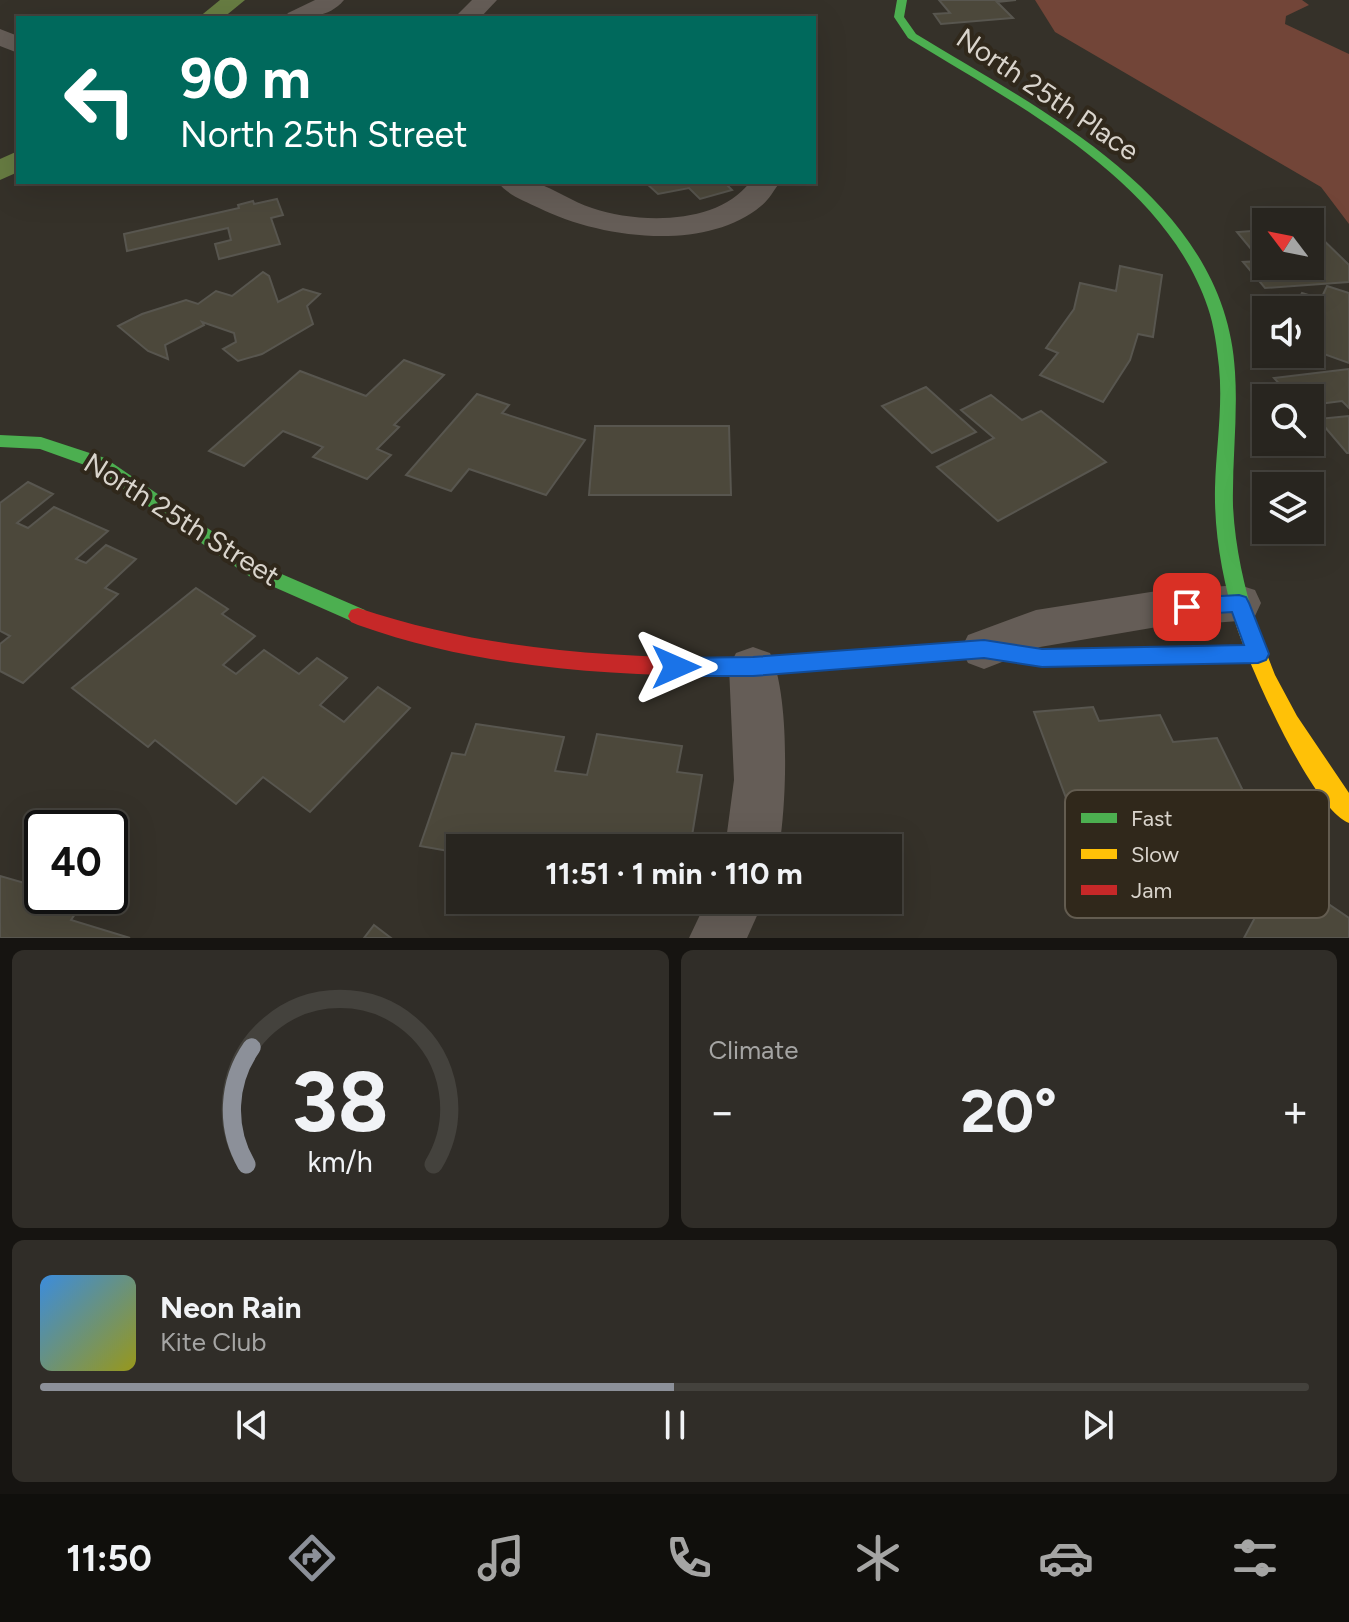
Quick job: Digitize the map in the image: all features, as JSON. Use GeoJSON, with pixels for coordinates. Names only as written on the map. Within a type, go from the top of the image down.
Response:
{"type":"FeatureCollection","features":[{"type":"Feature","properties":{"kind":"street"},"geometry":{"type":"LineString","coordinates":[[300,16],[333,0]]}},
{"type":"Feature","properties":{"kind":"street"},"geometry":{"type":"LineString","coordinates":[[468,16],[486,0]]}},
{"type":"Feature","properties":{"kind":"street","name":"North 25th Place"},"geometry":{"type":"LineString","coordinates":[[902,0],[899,17],[912,36],[1062,131],[1132,185],[1156,209],[1206,280],[1220,316],[1229,371],[1224,511],[1239,603]]}},
{"type":"Feature","properties":{"kind":"street"},"geometry":{"type":"LineString","coordinates":[[517,184],[587,216],[621,224],[660,226],[732,214],[752,200],[764,184]]}},
{"type":"Feature","properties":{"kind":"street","name":"North 25th Street"},"geometry":{"type":"LineString","coordinates":[[0,441],[41,443],[99,463],[256,571],[367,620],[464,647],[536,659],[624,667],[753,667],[984,649],[1042,658],[1258,654]]}},
{"type":"Feature","properties":{"kind":"street"},"geometry":{"type":"LineString","coordinates":[[1239,603],[1285,720],[1326,785],[1349,812]]}},
{"type":"Feature","properties":{"kind":"street","name":"North 25th Street"},"geometry":{"type":"LineString","coordinates":[[984,649],[1036,629],[1157,609],[1239,603]]}},
{"type":"Feature","properties":{"kind":"street"},"geometry":{"type":"LineString","coordinates":[[753,667],[761,748],[755,834]]}},
{"type":"Feature","properties":{"kind":"street"},"geometry":{"type":"LineString","coordinates":[[718,938],[729,914]]}},
{"type":"Feature","properties":{"kind":"shaded area"},"geometry":{"type":"Polygon","coordinates":[[[1035,0],[1302,0],[1309,5],[1286,16],[1285,24],[1349,54],[1349,224],[1321,187],[1055,32],[1035,0]]]}},
{"type":"Feature","properties":{"kind":"building"},"geometry":{"type":"Polygon","coordinates":[[[939,0],[1016,0],[997,2],[1013,18],[941,24],[934,14],[950,13],[939,0]]]}},
{"type":"Feature","properties":{"kind":"building"},"geometry":{"type":"Polygon","coordinates":[[[647,184],[726,184],[732,190],[700,199],[689,188],[658,194],[647,184]]]}},
{"type":"Feature","properties":{"kind":"building"},"geometry":{"type":"Polygon","coordinates":[[[277,199],[283,215],[271,218],[280,244],[219,259],[215,244],[231,240],[228,228],[127,251],[124,234],[239,208],[238,205],[253,201],[254,204],[277,199]]]}},
{"type":"Feature","properties":{"kind":"building"},"geometry":{"type":"Polygon","coordinates":[[[1252,231],[1252,250],[1237,232],[1252,231]]]}},
{"type":"Feature","properties":{"kind":"building"},"geometry":{"type":"Polygon","coordinates":[[[1324,241],[1349,265],[1349,282],[1265,288],[1258,280],[1324,280],[1324,241]]]}},
{"type":"Feature","properties":{"kind":"building"},"geometry":{"type":"Polygon","coordinates":[[[1243,262],[1252,262],[1252,273],[1243,262]]]}},
{"type":"Feature","properties":{"kind":"building"},"geometry":{"type":"Polygon","coordinates":[[[1120,266],[1162,275],[1153,337],[1138,334],[1130,360],[1103,402],[1040,375],[1058,353],[1046,348],[1074,309],[1080,283],[1116,291],[1120,266]]]}},
{"type":"Feature","properties":{"kind":"building"},"geometry":{"type":"Polygon","coordinates":[[[263,272],[269,276],[278,302],[303,289],[320,294],[307,306],[313,324],[262,354],[238,361],[223,349],[236,342],[234,333],[202,322],[204,325],[165,345],[168,359],[148,351],[118,326],[142,314],[186,300],[198,304],[216,291],[232,296],[263,272]]]}},
{"type":"Feature","properties":{"kind":"building"},"geometry":{"type":"Polygon","coordinates":[[[1327,286],[1349,293],[1349,363],[1324,354],[1322,296],[1327,286]]]}},
{"type":"Feature","properties":{"kind":"building"},"geometry":{"type":"Polygon","coordinates":[[[404,360],[444,375],[394,425],[399,427],[377,449],[391,455],[367,479],[313,457],[323,447],[283,431],[244,466],[209,451],[300,371],[366,396],[404,360]]]}},
{"type":"Feature","properties":{"kind":"building"},"geometry":{"type":"Polygon","coordinates":[[[1349,369],[1349,408],[1342,401],[1324,403],[1324,384],[1279,384],[1274,378],[1349,369]]]}},
{"type":"Feature","properties":{"kind":"building"},"geometry":{"type":"Polygon","coordinates":[[[926,387],[976,432],[932,453],[882,406],[926,387]]]}},
{"type":"Feature","properties":{"kind":"building"},"geometry":{"type":"Polygon","coordinates":[[[477,394],[509,405],[502,413],[585,440],[546,495],[469,469],[451,491],[406,475],[477,394]]]}},
{"type":"Feature","properties":{"kind":"building"},"geometry":{"type":"Polygon","coordinates":[[[991,395],[1022,420],[1041,411],[1106,462],[998,521],[937,467],[994,438],[961,410],[991,395]]]}},
{"type":"Feature","properties":{"kind":"building"},"geometry":{"type":"Polygon","coordinates":[[[1349,416],[1349,453],[1324,426],[1324,418],[1349,416]]]}},
{"type":"Feature","properties":{"kind":"building"},"geometry":{"type":"Polygon","coordinates":[[[595,426],[729,426],[731,495],[589,495],[595,426]]]}},
{"type":"Feature","properties":{"kind":"building"},"geometry":{"type":"Polygon","coordinates":[[[28,482],[53,494],[17,523],[28,528],[54,507],[108,531],[76,559],[86,563],[106,545],[136,559],[105,588],[118,594],[23,683],[0,671],[0,644],[10,636],[0,631],[0,503],[28,482]]]}},
{"type":"Feature","properties":{"kind":"building"},"geometry":{"type":"Polygon","coordinates":[[[196,588],[228,609],[222,614],[255,636],[223,665],[236,674],[264,650],[299,674],[317,658],[347,678],[320,705],[344,722],[378,687],[410,708],[310,812],[263,777],[236,804],[155,740],[148,747],[72,688],[196,588]]]}},
{"type":"Feature","properties":{"kind":"building"},"geometry":{"type":"Polygon","coordinates":[[[1093,707],[1099,721],[1160,715],[1173,742],[1217,738],[1243,790],[1065,790],[1065,795],[1034,712],[1093,707]]]}},
{"type":"Feature","properties":{"kind":"building"},"geometry":{"type":"Polygon","coordinates":[[[476,724],[564,737],[555,771],[587,775],[597,734],[682,746],[677,772],[702,775],[692,834],[446,834],[446,851],[420,846],[452,753],[465,755],[476,724]]]}},
{"type":"Feature","properties":{"kind":"building"},"geometry":{"type":"Polygon","coordinates":[[[0,876],[24,883],[24,914],[75,914],[71,920],[130,938],[0,938],[0,876]]]}},
{"type":"Feature","properties":{"kind":"building"},"geometry":{"type":"Polygon","coordinates":[[[1329,904],[1349,918],[1349,938],[1244,938],[1255,918],[1329,918],[1329,904]]]}},
{"type":"Feature","properties":{"kind":"building"},"geometry":{"type":"Polygon","coordinates":[[[374,925],[391,938],[364,938],[374,925]]]}},
{"type":"Feature","properties":{"kind":"waterway"},"geometry":{"type":"LineString","coordinates":[[212,16],[234,0]]}},
{"type":"Feature","properties":{"kind":"waterway"},"geometry":{"type":"LineString","coordinates":[[0,172],[16,160]]}},
{"type":"Feature","properties":{"kind":"traffic: fast"},"geometry":{"type":"LineString","coordinates":[[902,0],[899,17],[912,36],[1064,131],[1113,168],[1157,210],[1192,256],[1216,308],[1227,368],[1226,537],[1246,625]]}},
{"type":"Feature","properties":{"kind":"traffic: fast"},"geometry":{"type":"LineString","coordinates":[[0,441],[41,443],[99,463],[256,571],[358,616]]}},
{"type":"Feature","properties":{"kind":"traffic: fast"},"geometry":{"type":"LineString","coordinates":[[716,667],[753,667],[984,649],[1042,658],[1258,654]]}},
{"type":"Feature","properties":{"kind":"traffic: slow"},"geometry":{"type":"LineString","coordinates":[[1246,625],[1276,700],[1317,769],[1349,812]]}},
{"type":"Feature","properties":{"kind":"traffic: jam"},"geometry":{"type":"LineString","coordinates":[[358,616],[491,651],[603,664],[716,667]]}},
{"type":"Feature","properties":{"kind":"route"},"geometry":{"type":"LineString","coordinates":[[676,667],[753,667],[984,649],[1042,658],[1258,654],[1239,603],[1187,607]]}}]}
